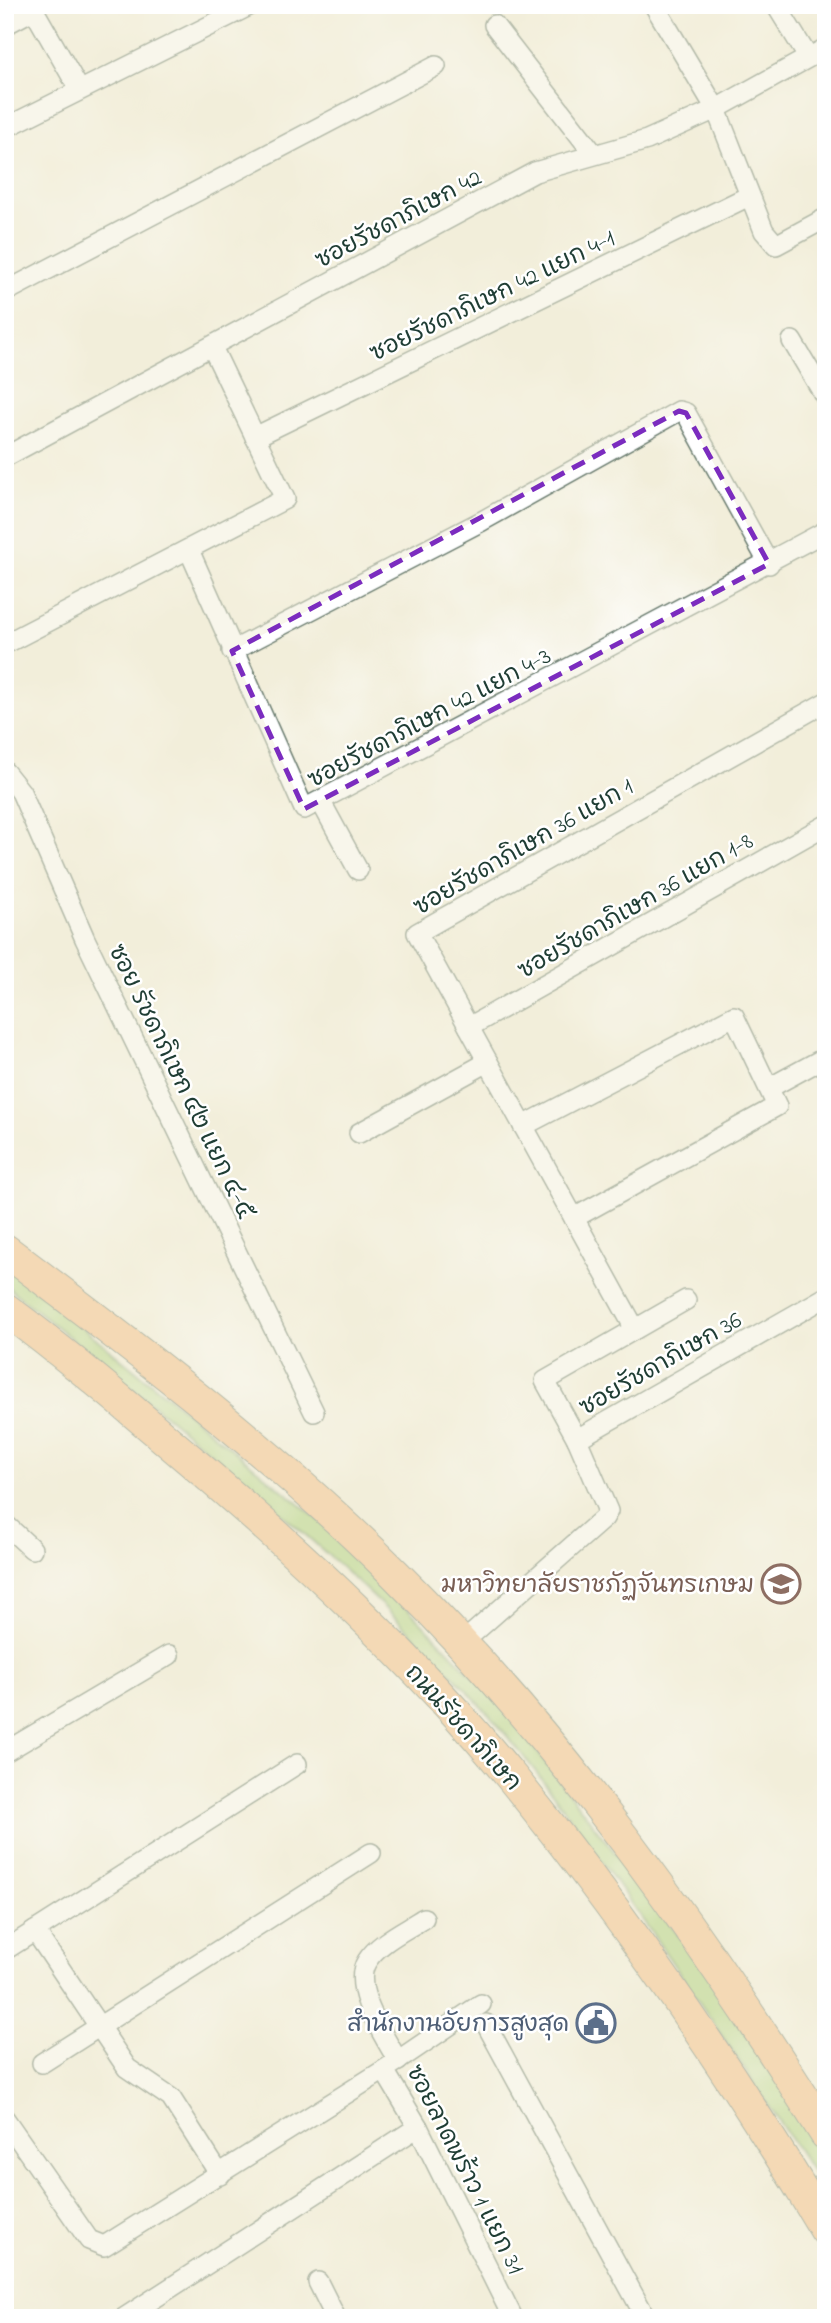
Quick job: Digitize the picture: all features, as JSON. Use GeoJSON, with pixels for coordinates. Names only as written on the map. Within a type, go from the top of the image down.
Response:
{"type":"FeatureCollection","features":[{"type":"Feature","properties":{"kind":"main road","name":"ถนนรัชดาภิเษก"},"geometry":{"type":"LineString","coordinates":[[5,1250],[159,1370],[318,1502],[394,1572],[463,1643],[640,1859],[700,1942],[826,2134]]}},
{"type":"Feature","properties":{"kind":"main road","name":"ถนนรัชดาภิเษก"},"geometry":{"type":"LineString","coordinates":[[5,1309],[138,1415],[248,1510],[318,1573],[436,1692],[511,1778],[675,1995],[751,2108],[826,2230]]}},
{"type":"Feature","properties":{"kind":"street"},"geometry":{"type":"LineString","coordinates":[[5,128],[251,5]]}},
{"type":"Feature","properties":{"kind":"street"},"geometry":{"type":"LineString","coordinates":[[653,5],[716,109],[764,231],[776,245],[826,218]]}},
{"type":"Feature","properties":{"kind":"street"},"geometry":{"type":"LineString","coordinates":[[776,5],[817,53]]}},
{"type":"Feature","properties":{"kind":"street"},"geometry":{"type":"LineString","coordinates":[[5,25],[32,8],[79,89]]}},
{"type":"Feature","properties":{"kind":"street"},"geometry":{"type":"LineString","coordinates":[[494,25],[594,154]]}},
{"type":"Feature","properties":{"kind":"street","name":"ซอยรัชดาภิเษก 42"},"geometry":{"type":"LineString","coordinates":[[5,457],[535,172],[647,140],[716,109],[817,53]]}},
{"type":"Feature","properties":{"kind":"street"},"geometry":{"type":"LineString","coordinates":[[5,292],[436,66]]}},
{"type":"Feature","properties":{"kind":"street","name":"ซอยรัชดาภิเษก 42 แยก 4-1"},"geometry":{"type":"LineString","coordinates":[[256,437],[749,196]]}},
{"type":"Feature","properties":{"kind":"street"},"geometry":{"type":"LineString","coordinates":[[792,341],[826,398]]}},
{"type":"Feature","properties":{"kind":"street"},"geometry":{"type":"LineString","coordinates":[[5,644],[285,499],[212,347]]}},
{"type":"Feature","properties":{"kind":"street"},"geometry":{"type":"LineString","coordinates":[[232,651],[482,521],[678,411],[686,413],[769,564]]}},
{"type":"Feature","properties":{"kind":"street","name":"ซอยรัชดาภิเษก 42 แยก 4-3"},"geometry":{"type":"LineString","coordinates":[[190,550],[232,651],[304,809],[769,564],[826,531]]}},
{"type":"Feature","properties":{"kind":"street","name":"ซอยรัชดาภิเษก 36 แยก 1"},"geometry":{"type":"LineString","coordinates":[[635,1329],[417,933],[826,702]]}},
{"type":"Feature","properties":{"kind":"street","name":"ซอย รัชดาภิเษก ๔๒ แยก ๔-๕"},"geometry":{"type":"LineString","coordinates":[[5,773],[21,792],[85,939],[314,1412]]}},
{"type":"Feature","properties":{"kind":"street"},"geometry":{"type":"LineString","coordinates":[[321,802],[358,870]]}},
{"type":"Feature","properties":{"kind":"street","name":"ซอยรัชดาภิเษก 36 แยก 1-8"},"geometry":{"type":"LineString","coordinates":[[469,1027],[826,825]]}},
{"type":"Feature","properties":{"kind":"street"},"geometry":{"type":"LineString","coordinates":[[523,1126],[734,1016],[777,1106],[574,1218]]}},
{"type":"Feature","properties":{"kind":"street"},"geometry":{"type":"LineString","coordinates":[[769,1088],[826,1057]]}},
{"type":"Feature","properties":{"kind":"street"},"geometry":{"type":"LineString","coordinates":[[359,1133],[488,1062]]}},
{"type":"Feature","properties":{"kind":"street","name":"ซอยรัชดาภิเษก 36"},"geometry":{"type":"LineString","coordinates":[[463,1643],[604,1518],[608,1511],[577,1439],[826,1297]]}},
{"type":"Feature","properties":{"kind":"street"},"geometry":{"type":"LineString","coordinates":[[577,1439],[545,1381],[686,1300]]}},
{"type":"Feature","properties":{"kind":"street"},"geometry":{"type":"LineString","coordinates":[[5,1524],[32,1549]]}},
{"type":"Feature","properties":{"kind":"street"},"geometry":{"type":"LineString","coordinates":[[5,1752],[169,1655]]}},
{"type":"Feature","properties":{"kind":"street"},"geometry":{"type":"LineString","coordinates":[[5,1950],[297,1764]]}},
{"type":"Feature","properties":{"kind":"street"},"geometry":{"type":"LineString","coordinates":[[42,2063],[370,1853]]}},
{"type":"Feature","properties":{"kind":"street"},"geometry":{"type":"LineString","coordinates":[[5,2119],[89,2240],[96,2245],[111,2244],[391,2066],[362,1982],[367,1961],[387,1942],[424,1918]]}},
{"type":"Feature","properties":{"kind":"street"},"geometry":{"type":"LineString","coordinates":[[35,1931],[127,2068],[171,2098],[220,2175]]}},
{"type":"Feature","properties":{"kind":"street","name":"ซอยลาดพร้าว 1 แยก 31"},"geometry":{"type":"LineString","coordinates":[[481,2004],[391,2066],[418,2127],[513,2318]]}},
{"type":"Feature","properties":{"kind":"street"},"geometry":{"type":"LineString","coordinates":[[486,2024],[646,2318]]}},
{"type":"Feature","properties":{"kind":"street"},"geometry":{"type":"LineString","coordinates":[[124,2318],[418,2127]]}},
{"type":"Feature","properties":{"kind":"street"},"geometry":{"type":"LineString","coordinates":[[318,2282],[336,2318]]}},
{"type":"Feature","properties":{"kind":"highlighted area"},"geometry":{"type":"Polygon","coordinates":[[[679,411],[686,413],[769,564],[304,809],[232,651],[679,411]]]}},
{"type":"Feature","properties":{"kind":"green space"},"geometry":{"type":"Polygon","coordinates":[[[5,1264],[335,1533],[501,1705],[707,1972],[826,2155],[826,2193],[698,1999],[600,1859],[544,1782],[483,1708],[409,1631],[298,1528],[182,1429],[5,1285],[5,1264]]]}},
{"type":"Feature","properties":{"kind":"place","name":"มหาวิทยาลัยราชภัฏจันทรเกษม"},"geometry":{"type":"Point","coordinates":[781,1584]}},
{"type":"Feature","properties":{"kind":"place","name":"สำนักงานอัยการสูงสุด"},"geometry":{"type":"Point","coordinates":[596,2023]}}]}
